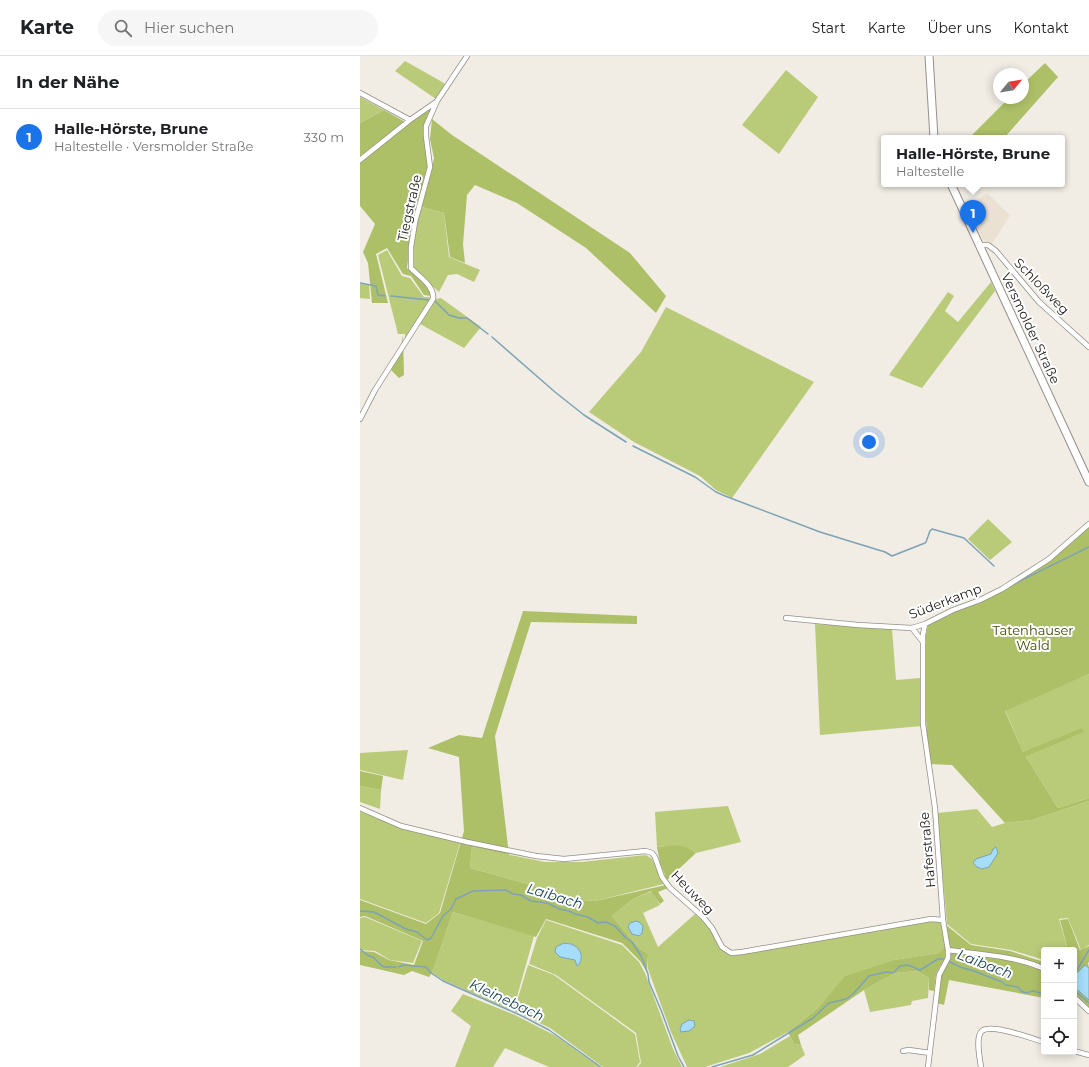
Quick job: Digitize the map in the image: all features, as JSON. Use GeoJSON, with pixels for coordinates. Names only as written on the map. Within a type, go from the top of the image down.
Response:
{"type":"FeatureCollection","features":[{"type":"Feature","properties":{"kind":"main road"},"geometry":{"type":"LineString","coordinates":[[929,56],[934,135]]}},
{"type":"Feature","properties":{"kind":"main road","name":"Versmolder Straße"},"geometry":{"type":"LineString","coordinates":[[952,187],[1089,482]]}},
{"type":"Feature","properties":{"kind":"street","name":"Tiegstraße"},"geometry":{"type":"LineString","coordinates":[[360,419],[375,390],[433,299],[434,293],[431,287],[411,268],[411,247],[415,222],[430,167],[426,126],[428,118],[437,101],[467,56]]}},
{"type":"Feature","properties":{"kind":"street"},"geometry":{"type":"LineString","coordinates":[[360,93],[410,120]]}},
{"type":"Feature","properties":{"kind":"street"},"geometry":{"type":"LineString","coordinates":[[360,160],[410,120],[437,101]]}},
{"type":"Feature","properties":{"kind":"street","name":"Schloßweg"},"geometry":{"type":"LineString","coordinates":[[979,245],[988,245],[996,251],[1039,302],[1089,347]]}},
{"type":"Feature","properties":{"kind":"street","name":"Süderkamp"},"geometry":{"type":"LineString","coordinates":[[786,618],[858,625],[912,628],[925,624],[1002,589],[1049,559],[1089,524]]}},
{"type":"Feature","properties":{"kind":"street","name":"Haferstraße"},"geometry":{"type":"LineString","coordinates":[[925,624],[923,642],[923,724],[935,808],[944,920],[948,950],[947,960],[939,975],[928,1067]]}},
{"type":"Feature","properties":{"kind":"street"},"geometry":{"type":"LineString","coordinates":[[912,628],[923,642]]}},
{"type":"Feature","properties":{"kind":"street","name":"Heuweg"},"geometry":{"type":"LineString","coordinates":[[360,808],[401,826],[467,842],[536,856],[564,859],[646,851],[652,853],[655,857],[662,877],[670,888],[703,916],[712,928],[722,947],[731,953],[931,919],[944,920]]}},
{"type":"Feature","properties":{"kind":"street"},"geometry":{"type":"LineString","coordinates":[[948,950],[1005,958],[1041,968]]}},
{"type":"Feature","properties":{"kind":"street"},"geometry":{"type":"LineString","coordinates":[[1077,1000],[1089,1011]]}},
{"type":"Feature","properties":{"kind":"street"},"geometry":{"type":"LineString","coordinates":[[981,1067],[978,1037],[984,1029],[994,1028],[1041,1041]]}},
{"type":"Feature","properties":{"kind":"street"},"geometry":{"type":"LineString","coordinates":[[903,1051],[909,1050],[930,1053]]}},
{"type":"Feature","properties":{"kind":"street"},"geometry":{"type":"LineString","coordinates":[[1077,1052],[1089,1055]]}},
{"type":"Feature","properties":{"kind":"shaded area"},"geometry":{"type":"Polygon","coordinates":[[[987,193],[1010,215],[991,245],[984,242],[967,208],[987,193]]]}},
{"type":"Feature","properties":{"kind":"green space"},"geometry":{"type":"Polygon","coordinates":[[[405,61],[444,83],[445,86],[436,99],[395,71],[405,61]]]}},
{"type":"Feature","properties":{"kind":"green space"},"geometry":{"type":"Polygon","coordinates":[[[1045,63],[1058,77],[1007,135],[972,135],[1003,104],[1029,104],[1029,78],[1045,63]]]}},
{"type":"Feature","properties":{"kind":"green space"},"geometry":{"type":"Polygon","coordinates":[[[786,70],[818,97],[779,154],[742,125],[786,70]]]}},
{"type":"Feature","properties":{"kind":"green space"},"geometry":{"type":"Polygon","coordinates":[[[360,97],[384,110],[360,123],[360,97]]]}},
{"type":"Feature","properties":{"kind":"green space"},"geometry":{"type":"Polygon","coordinates":[[[431,108],[427,117],[426,138],[430,159],[413,222],[407,268],[429,289],[431,296],[424,295],[411,276],[403,274],[387,248],[376,254],[388,303],[372,303],[368,263],[363,252],[375,224],[360,206],[360,123],[384,110],[407,123],[431,108]]]}},
{"type":"Feature","properties":{"kind":"green space"},"geometry":{"type":"Polygon","coordinates":[[[432,119],[452,135],[630,253],[666,296],[656,313],[586,248],[517,203],[475,185],[467,195],[463,244],[465,263],[450,257],[444,213],[422,207],[434,158],[430,139],[432,119]]]}},
{"type":"Feature","properties":{"kind":"green space"},"geometry":{"type":"Polygon","coordinates":[[[422,207],[444,213],[449,257],[480,270],[474,282],[457,274],[448,275],[439,292],[413,268],[415,237],[422,207]]]}},
{"type":"Feature","properties":{"kind":"green space"},"geometry":{"type":"Polygon","coordinates":[[[387,250],[402,276],[410,278],[424,297],[430,297],[428,305],[405,341],[405,334],[398,334],[378,255],[387,250]]]}},
{"type":"Feature","properties":{"kind":"green space"},"geometry":{"type":"Polygon","coordinates":[[[991,282],[995,291],[922,388],[889,375],[948,292],[954,296],[945,311],[958,322],[991,282]]]}},
{"type":"Feature","properties":{"kind":"green space"},"geometry":{"type":"Polygon","coordinates":[[[360,284],[369,285],[370,299],[360,298],[360,284]]]}},
{"type":"Feature","properties":{"kind":"green space"},"geometry":{"type":"Polygon","coordinates":[[[441,298],[481,327],[464,348],[420,324],[436,299],[441,298]]]}},
{"type":"Feature","properties":{"kind":"green space"},"geometry":{"type":"Polygon","coordinates":[[[666,307],[814,382],[732,498],[716,490],[700,476],[634,442],[589,412],[641,352],[666,307]]]}},
{"type":"Feature","properties":{"kind":"green space"},"geometry":{"type":"Polygon","coordinates":[[[403,335],[404,375],[399,378],[391,370],[400,355],[403,335]]]}},
{"type":"Feature","properties":{"kind":"green space"},"geometry":{"type":"Polygon","coordinates":[[[988,519],[1012,542],[990,560],[968,539],[988,519]]]}},
{"type":"Feature","properties":{"kind":"green space","name":"Tatenhauser Wald"},"geometry":{"type":"Polygon","coordinates":[[[1089,527],[1089,674],[1005,711],[1023,752],[1082,728],[1084,732],[1026,757],[1058,808],[1089,798],[1089,801],[1032,820],[1005,823],[952,765],[929,764],[926,719],[925,640],[928,625],[955,611],[980,603],[1008,588],[1050,560],[1089,527]]]}},
{"type":"Feature","properties":{"kind":"green space"},"geometry":{"type":"Polygon","coordinates":[[[523,611],[637,616],[637,624],[531,622],[495,736],[509,855],[472,847],[470,868],[553,891],[556,898],[595,901],[666,885],[668,888],[658,892],[664,901],[660,904],[651,891],[633,899],[612,916],[638,947],[648,954],[647,972],[640,961],[622,943],[546,919],[536,937],[453,912],[432,973],[429,977],[412,971],[404,975],[360,965],[360,951],[374,952],[389,960],[414,965],[423,941],[365,916],[360,917],[360,900],[426,924],[440,913],[464,831],[459,757],[428,748],[459,735],[482,738],[523,611]]]}},
{"type":"Feature","properties":{"kind":"green space"},"geometry":{"type":"Polygon","coordinates":[[[815,624],[892,629],[896,680],[920,678],[922,726],[820,735],[815,624]]]}},
{"type":"Feature","properties":{"kind":"green space"},"geometry":{"type":"Polygon","coordinates":[[[1089,674],[1089,798],[1058,808],[1026,757],[1083,732],[1023,752],[1005,710],[1089,674]]]}},
{"type":"Feature","properties":{"kind":"green space"},"geometry":{"type":"Polygon","coordinates":[[[408,750],[403,780],[360,770],[360,753],[408,750]]]}},
{"type":"Feature","properties":{"kind":"green space"},"geometry":{"type":"Polygon","coordinates":[[[360,771],[383,776],[381,790],[360,786],[360,771]]]}},
{"type":"Feature","properties":{"kind":"green space"},"geometry":{"type":"Polygon","coordinates":[[[360,786],[381,790],[380,809],[360,802],[360,786]]]}},
{"type":"Feature","properties":{"kind":"green space"},"geometry":{"type":"Polygon","coordinates":[[[1089,801],[1089,945],[1081,950],[1068,918],[1059,919],[1067,947],[1041,947],[1041,959],[1011,950],[971,944],[947,924],[937,813],[977,809],[992,827],[1005,823],[1032,820],[1089,801]]]}},
{"type":"Feature","properties":{"kind":"green space"},"geometry":{"type":"Polygon","coordinates":[[[728,806],[741,842],[696,853],[682,847],[657,847],[655,812],[728,806]]]}},
{"type":"Feature","properties":{"kind":"green space"},"geometry":{"type":"Polygon","coordinates":[[[360,810],[407,829],[460,843],[439,913],[426,923],[360,899],[360,810]]]}},
{"type":"Feature","properties":{"kind":"green space"},"geometry":{"type":"Polygon","coordinates":[[[677,845],[688,848],[696,853],[667,880],[660,863],[657,847],[677,845]]]}},
{"type":"Feature","properties":{"kind":"green space"},"geometry":{"type":"Polygon","coordinates":[[[472,847],[545,862],[582,862],[646,855],[652,859],[664,884],[595,901],[556,898],[553,891],[470,868],[472,847]]]}},
{"type":"Feature","properties":{"kind":"green space"},"geometry":{"type":"Polygon","coordinates":[[[652,891],[660,905],[643,913],[658,947],[695,914],[710,928],[724,951],[732,956],[931,921],[939,921],[942,925],[945,946],[939,953],[893,960],[846,976],[818,1008],[788,1032],[749,1053],[705,1067],[687,1067],[671,1032],[648,969],[648,954],[638,947],[612,916],[633,899],[652,891]]]}},
{"type":"Feature","properties":{"kind":"green space"},"geometry":{"type":"Polygon","coordinates":[[[453,912],[534,936],[513,1011],[443,980],[432,973],[453,912]]]}},
{"type":"Feature","properties":{"kind":"green space"},"geometry":{"type":"Polygon","coordinates":[[[365,917],[422,941],[413,963],[390,960],[375,951],[360,950],[360,918],[365,917]]]}},
{"type":"Feature","properties":{"kind":"green space"},"geometry":{"type":"Polygon","coordinates":[[[1068,919],[1080,950],[1089,946],[1089,968],[1085,965],[1077,973],[1077,947],[1067,947],[1060,920],[1068,919]]]}},
{"type":"Feature","properties":{"kind":"green space"},"geometry":{"type":"Polygon","coordinates":[[[546,920],[622,945],[639,962],[645,973],[673,1049],[682,1067],[637,1067],[641,1063],[636,1033],[556,975],[529,964],[537,938],[546,920]]]}},
{"type":"Feature","properties":{"kind":"green space"},"geometry":{"type":"Polygon","coordinates":[[[946,925],[971,945],[1010,951],[1041,961],[1041,997],[949,980],[944,1005],[937,1003],[941,976],[951,954],[946,925]]]}},
{"type":"Feature","properties":{"kind":"green space"},"geometry":{"type":"Polygon","coordinates":[[[945,946],[945,957],[936,974],[934,991],[929,990],[929,978],[917,971],[895,973],[864,990],[798,1035],[801,1045],[794,1044],[788,1032],[818,1008],[845,976],[893,960],[939,953],[945,946]]]}},
{"type":"Feature","properties":{"kind":"green space"},"geometry":{"type":"Polygon","coordinates":[[[528,965],[554,975],[635,1034],[640,1062],[636,1067],[603,1067],[550,1028],[514,1011],[528,965]]]}},
{"type":"Feature","properties":{"kind":"green space"},"geometry":{"type":"Polygon","coordinates":[[[917,971],[929,978],[928,998],[912,1001],[911,1005],[870,1012],[864,990],[895,973],[917,971]]]}},
{"type":"Feature","properties":{"kind":"green space"},"geometry":{"type":"Polygon","coordinates":[[[1077,990],[1089,1000],[1089,1008],[1077,1001],[1077,990]]]}},
{"type":"Feature","properties":{"kind":"green space"},"geometry":{"type":"Polygon","coordinates":[[[463,994],[515,1015],[556,1036],[600,1067],[549,1067],[505,1048],[493,1067],[455,1067],[471,1026],[451,1011],[463,994]]]}},
{"type":"Feature","properties":{"kind":"green space"},"geometry":{"type":"Polygon","coordinates":[[[790,1036],[794,1044],[801,1045],[805,1055],[788,1067],[720,1067],[760,1054],[790,1036]]]}},
{"type":"Feature","properties":{"kind":"water"},"geometry":{"type":"Polygon","coordinates":[[[996,847],[998,853],[989,867],[982,869],[973,863],[976,859],[991,854],[993,849],[996,847]]]}},
{"type":"Feature","properties":{"kind":"water"},"geometry":{"type":"Polygon","coordinates":[[[636,921],[643,926],[642,933],[639,936],[632,934],[628,927],[630,923],[636,921]]]}},
{"type":"Feature","properties":{"kind":"water"},"geometry":{"type":"Polygon","coordinates":[[[564,943],[572,944],[580,952],[581,961],[577,966],[575,960],[560,957],[555,952],[556,947],[564,943]]]}},
{"type":"Feature","properties":{"kind":"water"},"geometry":{"type":"Polygon","coordinates":[[[1085,965],[1089,968],[1089,1000],[1077,990],[1077,973],[1085,965]]]}},
{"type":"Feature","properties":{"kind":"water"},"geometry":{"type":"Polygon","coordinates":[[[689,1020],[694,1021],[695,1026],[689,1031],[681,1032],[680,1029],[682,1024],[689,1020]]]}},
{"type":"Feature","properties":{"kind":"waterway"},"geometry":{"type":"LineString","coordinates":[[360,283],[376,286],[378,295],[385,296]]}},
{"type":"Feature","properties":{"kind":"waterway"},"geometry":{"type":"LineString","coordinates":[[391,296],[429,300]]}},
{"type":"Feature","properties":{"kind":"waterway"},"geometry":{"type":"LineString","coordinates":[[435,301],[449,315],[459,318],[467,318],[488,334]]}},
{"type":"Feature","properties":{"kind":"waterway"},"geometry":{"type":"LineString","coordinates":[[492,337],[555,392],[584,415],[626,442]]}},
{"type":"Feature","properties":{"kind":"waterway"},"geometry":{"type":"LineString","coordinates":[[633,446],[695,477],[716,492],[725,496],[820,532],[885,552],[892,556],[925,543],[932,529],[964,538],[994,566]]}},
{"type":"Feature","properties":{"kind":"waterway"},"geometry":{"type":"LineString","coordinates":[[1010,586],[1089,547]]}},
{"type":"Feature","properties":{"kind":"waterway","name":"Laibach"},"geometry":{"type":"LineString","coordinates":[[360,911],[374,912],[406,929],[417,932],[427,940],[431,938],[443,916],[451,909],[456,899],[473,891],[506,890],[513,894],[521,895],[531,901],[547,903],[560,909],[588,917],[598,923],[606,922],[615,926],[632,942],[641,956],[648,974],[649,982],[678,1056],[684,1067]]}},
{"type":"Feature","properties":{"kind":"waterway","name":"Kleinebach"},"geometry":{"type":"LineString","coordinates":[[360,949],[369,956],[373,957],[382,966],[396,967]]}},
{"type":"Feature","properties":{"kind":"waterway","name":"Laibach"},"geometry":{"type":"LineString","coordinates":[[1077,970],[1089,950]]}},
{"type":"Feature","properties":{"kind":"waterway","name":"Laibach"},"geometry":{"type":"LineString","coordinates":[[712,1067],[753,1055],[813,1018],[829,1003],[846,999],[853,994],[869,976],[886,972],[893,973],[900,966],[908,965],[920,970],[938,959],[944,959],[960,967],[1002,982],[1006,985],[1018,987],[1021,991],[1026,993],[1033,991],[1041,993]]}},
{"type":"Feature","properties":{"kind":"waterway","name":"Kleinebach"},"geometry":{"type":"LineString","coordinates":[[399,967],[403,965],[426,967],[431,973],[443,981],[520,1015],[549,1030],[601,1067]]}},
{"type":"Feature","properties":{"kind":"waterway"},"geometry":{"type":"LineString","coordinates":[[1077,993],[1089,1003]]}},
{"type":"Feature","properties":{"kind":"place","name":"Halle-Hörste, Brune"},"geometry":{"type":"Point","coordinates":[973,233]}}]}
